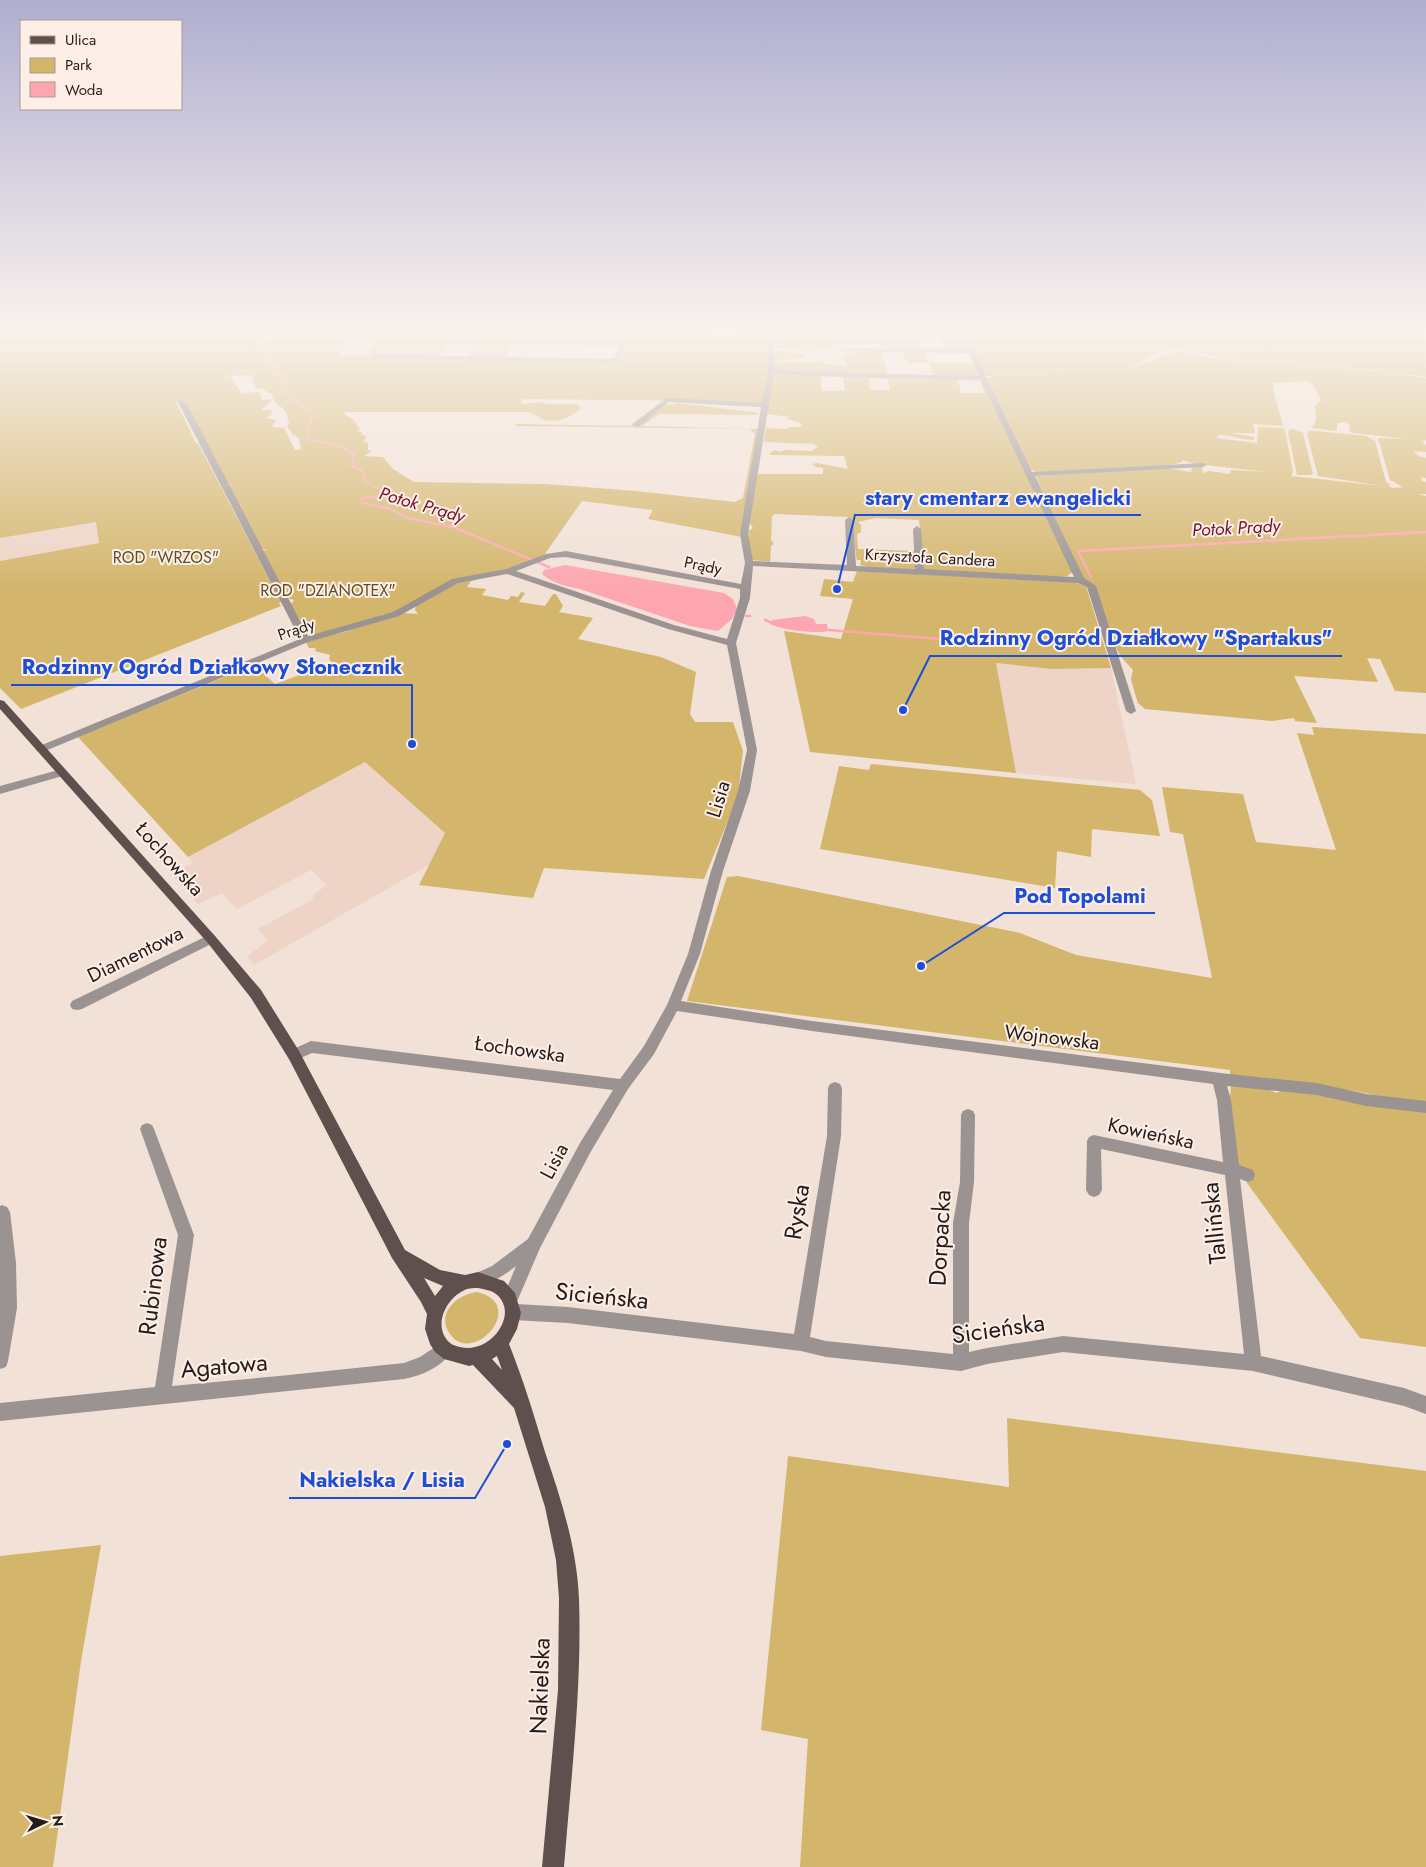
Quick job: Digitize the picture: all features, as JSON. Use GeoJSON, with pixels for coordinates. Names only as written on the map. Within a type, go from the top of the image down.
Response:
{"type":"FeatureCollection","features":[{"type":"Feature","properties":{"kind":"main road","name":"Łochowska"},"geometry":{"type":"LineString","coordinates":[[0,703],[211,939],[256,994],[294,1055],[398,1253],[427,1297],[434,1313]]}},
{"type":"Feature","properties":{"kind":"main road","name":"Łochowska"},"geometry":{"type":"LineString","coordinates":[[398,1253],[434,1276],[453,1281],[472,1281]]}},
{"type":"Feature","properties":{"kind":"main road"},"geometry":{"type":"LineString","coordinates":[[472,1281],[488,1281],[498,1285],[505,1291],[512,1306],[510,1330],[500,1343],[484,1354],[456,1356],[444,1349],[434,1333],[434,1313],[439,1302],[446,1294],[472,1281]]}},
{"type":"Feature","properties":{"kind":"main road"},"geometry":{"type":"LineString","coordinates":[[500,1343],[522,1405]]}},
{"type":"Feature","properties":{"kind":"main road"},"geometry":{"type":"LineString","coordinates":[[475,1356],[489,1368],[522,1405]]}},
{"type":"Feature","properties":{"kind":"main road","name":"Nakielska"},"geometry":{"type":"LineString","coordinates":[[522,1405],[554,1507],[565,1560],[569,1598],[568,1690],[553,1867]]}},
{"type":"Feature","properties":{"kind":"street"},"geometry":{"type":"LineString","coordinates":[[190,417],[305,640]]}},
{"type":"Feature","properties":{"kind":"street"},"geometry":{"type":"LineString","coordinates":[[635,425],[645,417]]}},
{"type":"Feature","properties":{"kind":"street"},"geometry":{"type":"LineString","coordinates":[[731,643],[744,608],[749,563],[744,534],[763,417]]}},
{"type":"Feature","properties":{"kind":"street"},"geometry":{"type":"LineString","coordinates":[[1003,417],[1080,580],[1091,586],[1131,711]]}},
{"type":"Feature","properties":{"kind":"street"},"geometry":{"type":"LineString","coordinates":[[1031,474],[1203,465]]}},
{"type":"Feature","properties":{"kind":"street"},"geometry":{"type":"LineString","coordinates":[[850,520],[852,568]]}},
{"type":"Feature","properties":{"kind":"street"},"geometry":{"type":"LineString","coordinates":[[917,529],[920,571]]}},
{"type":"Feature","properties":{"kind":"street","name":"Prądy"},"geometry":{"type":"LineString","coordinates":[[41,749],[305,640],[396,614],[455,581],[508,571],[549,556],[566,554],[745,588]]}},
{"type":"Feature","properties":{"kind":"street","name":"Krzysztofa Candera"},"geometry":{"type":"LineString","coordinates":[[749,563],[1080,580]]}},
{"type":"Feature","properties":{"kind":"street","name":"Prądy"},"geometry":{"type":"LineString","coordinates":[[508,571],[671,627],[731,643]]}},
{"type":"Feature","properties":{"kind":"street","name":"Lisia"},"geometry":{"type":"LineString","coordinates":[[512,1306],[534,1244],[585,1148],[623,1085],[648,1050],[672,1005],[694,954],[717,871],[744,791],[752,750],[731,643]]}},
{"type":"Feature","properties":{"kind":"street"},"geometry":{"type":"LineString","coordinates":[[0,790],[62,773]]}},
{"type":"Feature","properties":{"kind":"street","name":"Diamentowa"},"geometry":{"type":"LineString","coordinates":[[76,1005],[211,939]]}},
{"type":"Feature","properties":{"kind":"street","name":"Wojnowska"},"geometry":{"type":"LineString","coordinates":[[672,1005],[812,1026],[1316,1089],[1366,1100],[1426,1107]]}},
{"type":"Feature","properties":{"kind":"street","name":"Łochowska"},"geometry":{"type":"LineString","coordinates":[[294,1055],[311,1047],[623,1085]]}},
{"type":"Feature","properties":{"kind":"street","name":"Tallińska"},"geometry":{"type":"LineString","coordinates":[[1218,1078],[1224,1100],[1253,1363]]}},
{"type":"Feature","properties":{"kind":"street","name":"Ryska"},"geometry":{"type":"LineString","coordinates":[[801,1343],[834,1136],[835,1088]]}},
{"type":"Feature","properties":{"kind":"street","name":"Dorpacka"},"geometry":{"type":"LineString","coordinates":[[961,1363],[961,1223],[967,1182],[968,1115]]}},
{"type":"Feature","properties":{"kind":"street","name":"Rubinowa"},"geometry":{"type":"LineString","coordinates":[[148,1129],[186,1235],[162,1395]]}},
{"type":"Feature","properties":{"kind":"street","name":"Kowieńska"},"geometry":{"type":"LineString","coordinates":[[1094,1190],[1094,1141],[1248,1175]]}},
{"type":"Feature","properties":{"kind":"street"},"geometry":{"type":"LineString","coordinates":[[0,1362],[9,1308],[8,1263],[2,1212]]}},
{"type":"Feature","properties":{"kind":"street","name":"Lisia"},"geometry":{"type":"LineString","coordinates":[[472,1281],[498,1270],[534,1244]]}},
{"type":"Feature","properties":{"kind":"street","name":"Sicieńska"},"geometry":{"type":"LineString","coordinates":[[512,1306],[568,1315],[801,1343],[826,1349],[961,1363],[987,1356],[1062,1344],[1253,1363],[1395,1395],[1426,1404]]}},
{"type":"Feature","properties":{"kind":"street","name":"Agatowa"},"geometry":{"type":"LineString","coordinates":[[0,1412],[413,1370],[430,1362],[444,1349]]}},
{"type":"Feature","properties":{"kind":"shaded area"},"geometry":{"type":"Polygon","coordinates":[[[96,521],[99,543],[0,561],[0,538],[96,521]]]}},
{"type":"Feature","properties":{"kind":"shaded area"},"geometry":{"type":"Polygon","coordinates":[[[995,663],[1052,669],[1111,668],[1136,784],[1016,773],[995,663]]]}},
{"type":"Feature","properties":{"kind":"shaded area"},"geometry":{"type":"Polygon","coordinates":[[[365,762],[445,833],[429,865],[254,965],[247,956],[268,941],[258,929],[312,900],[314,894],[327,885],[311,870],[237,909],[222,893],[198,904],[171,874],[193,863],[188,857],[365,762]]]}},
{"type":"Feature","properties":{"kind":"green space","name":"ROD \"WRZOS\""},"geometry":{"type":"Polygon","coordinates":[[[0,417],[183,417],[281,602],[279,603],[281,606],[21,709],[0,688],[0,561],[99,543],[96,522],[0,538],[0,417]]]}},
{"type":"Feature","properties":{"kind":"green space","name":"ROD \"DZIANOTEX\""},"geometry":{"type":"Polygon","coordinates":[[[191,417],[268,417],[266,418],[276,420],[272,427],[284,428],[295,450],[301,449],[299,438],[292,434],[287,426],[290,422],[288,417],[349,417],[354,420],[353,422],[360,429],[356,431],[362,432],[361,434],[367,437],[363,441],[368,443],[368,450],[372,451],[364,456],[383,457],[393,469],[414,482],[545,484],[636,491],[735,502],[743,498],[755,434],[750,429],[516,426],[516,424],[637,426],[649,417],[655,417],[642,426],[758,429],[742,531],[739,533],[742,537],[648,519],[653,510],[582,501],[542,558],[521,569],[497,572],[497,574],[471,581],[467,587],[486,589],[482,595],[508,600],[511,596],[518,597],[521,592],[525,593],[519,602],[545,606],[553,594],[556,594],[563,606],[559,612],[593,618],[578,639],[661,657],[696,672],[690,714],[695,722],[733,722],[743,751],[738,796],[704,879],[544,868],[533,898],[419,885],[445,833],[365,762],[188,857],[78,737],[254,665],[275,684],[333,663],[329,660],[330,655],[315,651],[316,648],[309,648],[305,641],[309,638],[351,630],[316,634],[306,631],[291,604],[294,600],[287,598],[262,551],[267,549],[261,549],[239,506],[243,505],[238,505],[228,486],[232,485],[227,484],[191,417]],[[477,576],[444,585],[404,608],[381,615],[378,621],[402,613],[418,614],[415,610],[416,605],[452,584],[477,576]]]}},
{"type":"Feature","properties":{"kind":"green space"},"geometry":{"type":"Polygon","coordinates":[[[540,417],[569,417],[555,421],[540,417]]]}},
{"type":"Feature","properties":{"kind":"green space"},"geometry":{"type":"Polygon","coordinates":[[[999,417],[1073,572],[1067,576],[1057,577],[924,570],[919,520],[876,518],[858,522],[861,525],[861,532],[857,534],[858,549],[918,551],[917,568],[868,567],[860,565],[861,560],[857,560],[849,517],[775,514],[772,516],[771,540],[774,544],[771,546],[770,562],[752,560],[749,553],[748,531],[753,528],[749,522],[756,474],[823,474],[823,468],[812,464],[817,463],[848,469],[844,456],[770,455],[774,450],[782,452],[784,450],[811,451],[818,447],[815,444],[764,442],[766,428],[787,429],[789,427],[799,427],[802,424],[786,418],[999,417]]]}},
{"type":"Feature","properties":{"kind":"green space"},"geometry":{"type":"Polygon","coordinates":[[[1005,417],[1281,417],[1283,426],[1253,424],[1255,433],[1231,433],[1254,437],[1254,440],[1223,435],[1219,435],[1216,438],[1257,443],[1258,427],[1282,428],[1285,430],[1293,472],[1291,476],[1383,486],[1318,476],[1307,434],[1310,431],[1316,431],[1366,436],[1375,441],[1386,482],[1391,485],[1388,486],[1393,488],[1403,487],[1390,480],[1378,438],[1407,439],[1353,433],[1349,431],[1350,426],[1346,422],[1337,423],[1337,429],[1334,431],[1312,428],[1316,417],[1426,417],[1426,440],[1422,442],[1426,445],[1426,452],[1414,451],[1418,456],[1426,458],[1426,478],[1421,477],[1422,481],[1426,482],[1426,494],[1418,494],[1426,496],[1426,693],[1395,691],[1380,659],[1367,658],[1378,682],[1294,676],[1317,723],[1295,721],[1294,718],[1272,721],[1145,709],[1138,703],[1136,697],[1131,679],[1133,670],[1121,657],[1113,642],[1036,477],[1166,468],[1191,472],[1192,467],[1198,465],[1182,460],[1182,462],[1169,465],[1036,472],[1030,469],[1005,417]],[[1202,466],[1203,473],[1209,471],[1230,474],[1231,470],[1265,472],[1202,466]]]}},
{"type":"Feature","properties":{"kind":"green space"},"geometry":{"type":"Polygon","coordinates":[[[1293,429],[1303,433],[1313,474],[1311,475],[1297,475],[1288,432],[1293,429]]]}},
{"type":"Feature","properties":{"kind":"green space"},"geometry":{"type":"Polygon","coordinates":[[[857,571],[1074,582],[1086,586],[1111,668],[1052,669],[996,663],[1016,773],[810,752],[784,631],[841,639],[853,599],[820,596],[824,579],[853,582],[857,571]]]}},
{"type":"Feature","properties":{"kind":"green space"},"geometry":{"type":"Polygon","coordinates":[[[1312,727],[1426,734],[1426,1105],[1349,1090],[1230,1076],[1230,1070],[687,1001],[727,877],[738,876],[1020,933],[1076,955],[1212,978],[1183,834],[1170,832],[1162,787],[1243,794],[1256,842],[1336,850],[1297,733],[1314,735],[1312,727]]]}},
{"type":"Feature","properties":{"kind":"green space"},"geometry":{"type":"Polygon","coordinates":[[[871,764],[1140,790],[1152,800],[1160,836],[1092,829],[1091,857],[1057,851],[1055,888],[820,849],[839,766],[869,770],[871,764]]]}},
{"type":"Feature","properties":{"kind":"green space"},"geometry":{"type":"Polygon","coordinates":[[[1231,1086],[1264,1087],[1276,1093],[1281,1091],[1330,1096],[1348,1102],[1426,1111],[1426,1347],[1360,1338],[1247,1183],[1246,1171],[1237,1165],[1229,1105],[1231,1086]]]}},
{"type":"Feature","properties":{"kind":"green space"},"geometry":{"type":"Polygon","coordinates":[[[477,1292],[492,1299],[498,1308],[497,1319],[492,1330],[482,1338],[471,1343],[460,1342],[450,1334],[446,1326],[447,1312],[463,1296],[477,1292]]]}},
{"type":"Feature","properties":{"kind":"green space"},"geometry":{"type":"Polygon","coordinates":[[[1007,1418],[1426,1471],[1426,1867],[800,1867],[808,1739],[761,1730],[788,1456],[1009,1487],[1007,1418]]]}},
{"type":"Feature","properties":{"kind":"green space"},"geometry":{"type":"Polygon","coordinates":[[[101,1545],[81,1661],[53,1867],[0,1867],[0,1556],[101,1545]]]}},
{"type":"Feature","properties":{"kind":"water"},"geometry":{"type":"Polygon","coordinates":[[[565,565],[724,593],[733,599],[737,609],[732,619],[718,631],[690,626],[560,584],[542,574],[544,570],[565,565]]]}},
{"type":"Feature","properties":{"kind":"water"},"geometry":{"type":"Polygon","coordinates":[[[805,616],[814,619],[816,624],[827,624],[828,631],[799,631],[770,624],[772,620],[805,616]]]}},
{"type":"Feature","properties":{"kind":"waterway","name":"Potok Prądy"},"geometry":{"type":"LineString","coordinates":[[312,417],[307,433],[308,439],[348,450],[353,454],[352,466],[364,472],[363,480],[380,490],[380,496],[362,498],[360,502],[390,509]]}},
{"type":"Feature","properties":{"kind":"waterway","name":"Potok Prądy"},"geometry":{"type":"LineString","coordinates":[[386,507],[390,509]]}},
{"type":"Feature","properties":{"kind":"waterway","name":"Potok Prądy"},"geometry":{"type":"LineString","coordinates":[[390,509],[408,518],[453,527],[549,567]]}},
{"type":"Feature","properties":{"kind":"waterway","name":"Potok Prądy"},"geometry":{"type":"LineString","coordinates":[[1091,577],[1078,551],[1426,532]]}},
{"type":"Feature","properties":{"kind":"waterway"},"geometry":{"type":"LineString","coordinates":[[765,620],[770,622]]}},
{"type":"Feature","properties":{"kind":"waterway","name":"Potok Prądy"},"geometry":{"type":"LineString","coordinates":[[829,630],[1013,645]]}},
{"type":"Feature","properties":{"kind":"place","name":"stary cmentarz ewangelicki"},"geometry":{"type":"Point","coordinates":[837,589]}},
{"type":"Feature","properties":{"kind":"place","name":"Rodzinny Ogród Działkowy \"Spartakus\""},"geometry":{"type":"Point","coordinates":[903,710]}},
{"type":"Feature","properties":{"kind":"place","name":"Rodzinny Ogród Działkowy Słonecznik"},"geometry":{"type":"Point","coordinates":[412,744]}},
{"type":"Feature","properties":{"kind":"place","name":"Pod Topolami"},"geometry":{"type":"Point","coordinates":[921,966]}},
{"type":"Feature","properties":{"kind":"place","name":"Nakielska / Lisia"},"geometry":{"type":"Point","coordinates":[507,1444]}}]}
